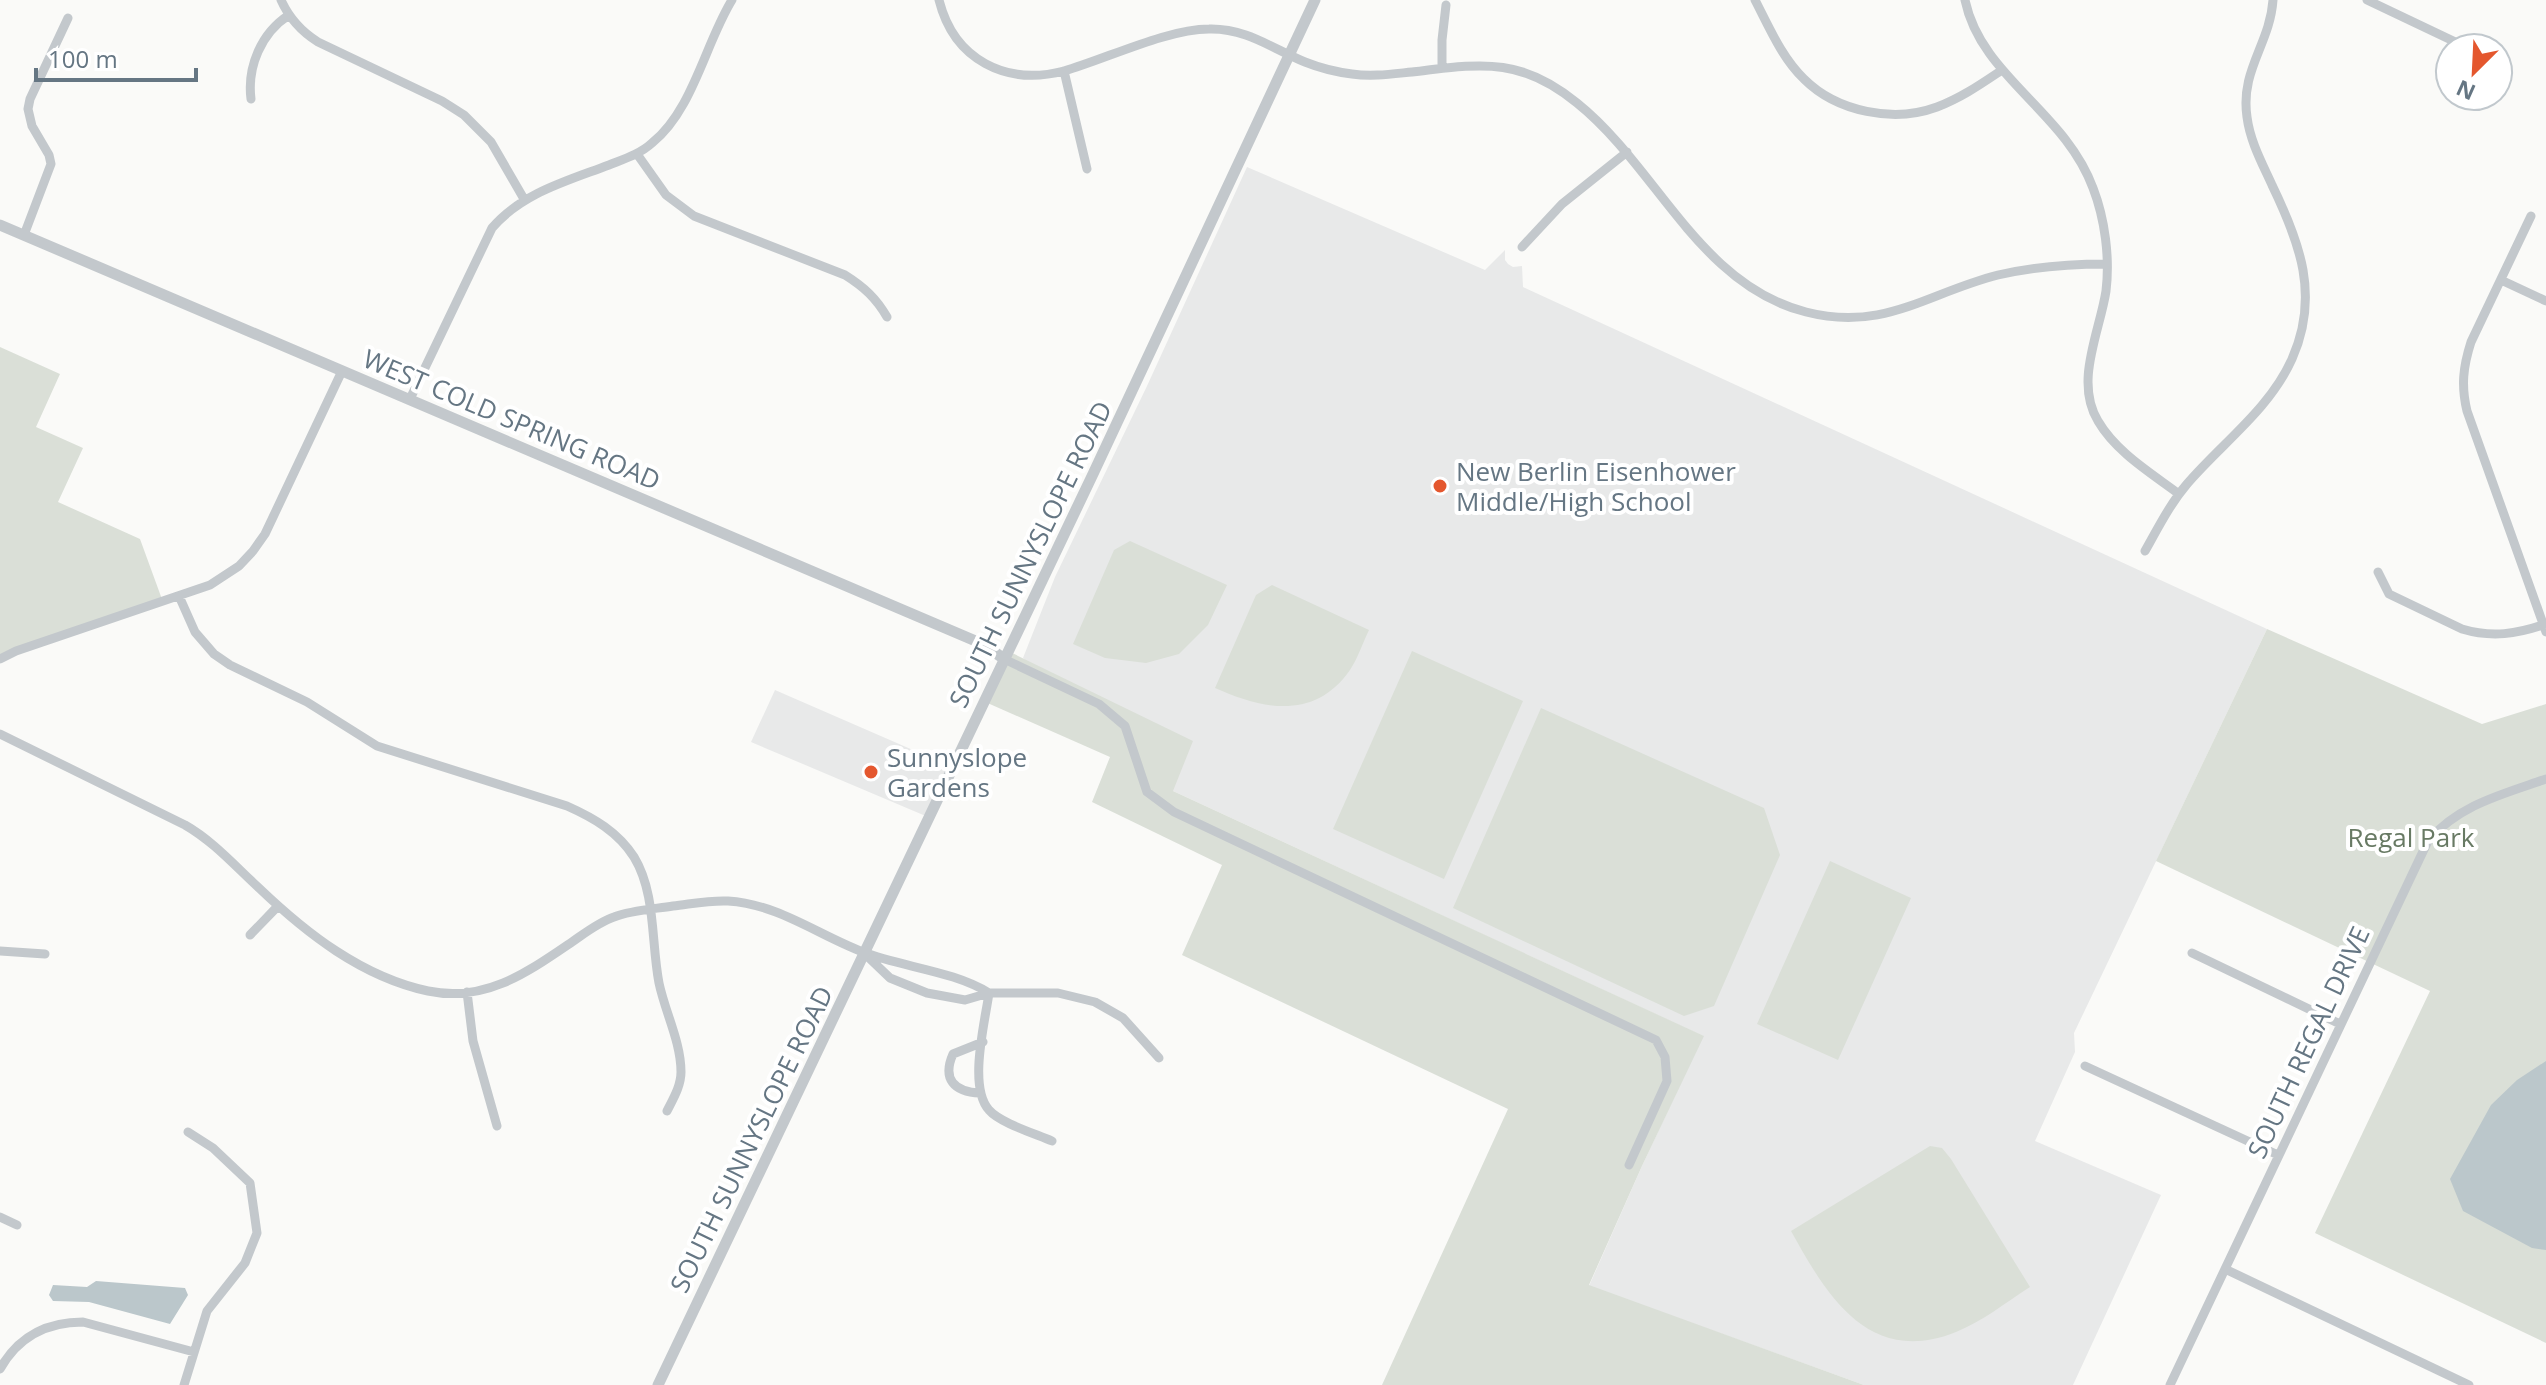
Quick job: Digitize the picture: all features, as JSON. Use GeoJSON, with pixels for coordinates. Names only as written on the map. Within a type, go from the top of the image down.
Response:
{"type":"FeatureCollection","features":[{"type":"Feature","properties":{"kind":"street"},"geometry":{"type":"LineString","coordinates":[[281,0],[301,29],[318,42],[442,101],[464,115],[491,142],[524,199]]}},
{"type":"Feature","properties":{"kind":"street"},"geometry":{"type":"LineString","coordinates":[[410,399],[492,228],[511,207],[524,199],[637,154],[666,130],[681,108],[732,0]]}},
{"type":"Feature","properties":{"kind":"street"},"geometry":{"type":"LineString","coordinates":[[939,0],[957,39],[977,58],[992,67],[1025,76],[1049,75],[1179,33],[1206,29],[1239,32],[1319,68],[1364,76],[1486,65],[1518,69],[1561,90],[1599,122],[1719,262],[1742,282],[1765,296],[1802,311],[1838,317],[1884,315],[1999,275],[2106,264]]}},
{"type":"Feature","properties":{"kind":"street","name":"SOUTH SUNNYSLOPE ROAD"},"geometry":{"type":"LineString","coordinates":[[658,1385],[1093,474],[1315,0]]}},
{"type":"Feature","properties":{"kind":"street"},"geometry":{"type":"LineString","coordinates":[[1755,0],[1789,62],[1804,79],[1817,90],[1854,108],[1902,114],[1934,108],[1964,95],[2002,70]]}},
{"type":"Feature","properties":{"kind":"street"},"geometry":{"type":"LineString","coordinates":[[1965,0],[1978,38],[2002,70],[2070,143],[2084,166],[2098,203],[2106,264],[2105,294],[2090,368],[2089,391],[2093,411],[2103,430],[2116,444],[2179,494]]}},
{"type":"Feature","properties":{"kind":"street"},"geometry":{"type":"LineString","coordinates":[[2145,551],[2179,494],[2274,391],[2294,355],[2305,314],[2306,282],[2299,245],[2252,142],[2247,120],[2245,92],[2248,77],[2268,25],[2273,0]]}},
{"type":"Feature","properties":{"kind":"street"},"geometry":{"type":"LineString","coordinates":[[2367,0],[2434,32]]}},
{"type":"Feature","properties":{"kind":"street"},"geometry":{"type":"LineString","coordinates":[[1442,68],[1446,5]]}},
{"type":"Feature","properties":{"kind":"street"},"geometry":{"type":"LineString","coordinates":[[251,99],[249,77],[258,51],[268,31],[289,15]]}},
{"type":"Feature","properties":{"kind":"street"},"geometry":{"type":"LineString","coordinates":[[24,235],[51,164],[32,126],[28,109],[30,99],[68,18]]}},
{"type":"Feature","properties":{"kind":"street"},"geometry":{"type":"LineString","coordinates":[[1064,71],[1087,169]]}},
{"type":"Feature","properties":{"kind":"street"},"geometry":{"type":"LineString","coordinates":[[1522,247],[1562,204],[1627,152]]}},
{"type":"Feature","properties":{"kind":"street"},"geometry":{"type":"LineString","coordinates":[[637,154],[666,195],[694,216],[845,275],[867,290],[887,317]]}},
{"type":"Feature","properties":{"kind":"street"},"geometry":{"type":"LineString","coordinates":[[2378,572],[2389,594],[2462,629],[2507,635],[2545,627],[2467,411],[2462,387],[2471,342],[2531,216]]}},
{"type":"Feature","properties":{"kind":"street","name":"WEST COLD SPRING ROAD"},"geometry":{"type":"LineString","coordinates":[[0,225],[985,645],[1004,659]]}},
{"type":"Feature","properties":{"kind":"street"},"geometry":{"type":"LineString","coordinates":[[2501,280],[2546,301]]}},
{"type":"Feature","properties":{"kind":"street"},"geometry":{"type":"LineString","coordinates":[[0,659],[222,578],[253,551],[265,534],[342,371]]}},
{"type":"Feature","properties":{"kind":"street"},"geometry":{"type":"LineString","coordinates":[[179,596],[195,632],[214,654],[230,665],[307,702],[377,746],[567,806],[617,836],[634,857],[645,882],[659,981],[681,1071],[679,1087],[667,1111]]}},
{"type":"Feature","properties":{"kind":"street"},"geometry":{"type":"LineString","coordinates":[[1004,659],[1099,704],[1125,726],[1147,792],[1174,812],[1656,1040],[1665,1057],[1667,1081],[1629,1165]]}},
{"type":"Feature","properties":{"kind":"street"},"geometry":{"type":"LineString","coordinates":[[0,734],[197,832],[278,906],[323,942],[382,975],[429,991],[467,992],[500,986],[612,917],[710,901],[741,902],[763,907],[864,953],[972,982],[989,993]]}},
{"type":"Feature","properties":{"kind":"street","name":"SOUTH REGAL DRIVE"},"geometry":{"type":"LineString","coordinates":[[2170,1385],[2421,853],[2439,827],[2466,808],[2546,779]]}},
{"type":"Feature","properties":{"kind":"street"},"geometry":{"type":"LineString","coordinates":[[250,935],[278,906]]}},
{"type":"Feature","properties":{"kind":"street"},"geometry":{"type":"LineString","coordinates":[[0,951],[45,954]]}},
{"type":"Feature","properties":{"kind":"street"},"geometry":{"type":"LineString","coordinates":[[864,953],[890,978],[927,993],[965,1000],[989,993],[1058,993],[1095,1002],[1123,1018],[1159,1058]]}},
{"type":"Feature","properties":{"kind":"street"},"geometry":{"type":"LineString","coordinates":[[2192,953],[2340,1024]]}},
{"type":"Feature","properties":{"kind":"street"},"geometry":{"type":"LineString","coordinates":[[467,992],[473,1041],[497,1126]]}},
{"type":"Feature","properties":{"kind":"street"},"geometry":{"type":"LineString","coordinates":[[989,993],[979,1075],[980,1093],[990,1112],[1052,1141]]}},
{"type":"Feature","properties":{"kind":"street"},"geometry":{"type":"LineString","coordinates":[[980,1093],[967,1093],[955,1086],[949,1077],[949,1063],[953,1054],[983,1042]]}},
{"type":"Feature","properties":{"kind":"street"},"geometry":{"type":"LineString","coordinates":[[2085,1066],[2278,1155]]}},
{"type":"Feature","properties":{"kind":"street"},"geometry":{"type":"LineString","coordinates":[[184,1385],[207,1311],[245,1263],[257,1233],[250,1183],[213,1148],[188,1132]]}},
{"type":"Feature","properties":{"kind":"street"},"geometry":{"type":"LineString","coordinates":[[0,1217],[17,1225]]}},
{"type":"Feature","properties":{"kind":"street"},"geometry":{"type":"LineString","coordinates":[[2225,1269],[2469,1385]]}},
{"type":"Feature","properties":{"kind":"street"},"geometry":{"type":"LineString","coordinates":[[0,1369],[30,1334],[65,1322],[83,1322],[194,1352]]}},
{"type":"Feature","properties":{"kind":"shaded area"},"geometry":{"type":"Polygon","coordinates":[[[1247,167],[1485,270],[1505,250],[1508,264],[1522,266],[1523,287],[2267,629],[2074,1033],[2075,1052],[2035,1141],[2161,1195],[2073,1385],[1864,1385],[1589,1286],[1703,1036],[1173,791],[1023,658],[1055,577],[1247,167]]]}},
{"type":"Feature","properties":{"kind":"shaded area"},"geometry":{"type":"Polygon","coordinates":[[[775,690],[952,767],[928,817],[751,742],[775,690]]]}},
{"type":"Feature","properties":{"kind":"shaded area"},"geometry":{"type":"Polygon","coordinates":[[[2546,1061],[2546,1250],[2532,1248],[2463,1211],[2450,1179],[2491,1105],[2517,1080],[2546,1061]]]}},
{"type":"Feature","properties":{"kind":"shaded area"},"geometry":{"type":"Polygon","coordinates":[[[96,1281],[185,1288],[188,1295],[170,1324],[89,1302],[53,1301],[49,1295],[53,1285],[87,1287],[96,1281]]]}},
{"type":"Feature","properties":{"kind":"green space"},"geometry":{"type":"Polygon","coordinates":[[[0,347],[60,374],[36,427],[83,448],[58,502],[140,539],[163,602],[0,659],[0,347]]]}},
{"type":"Feature","properties":{"kind":"green space"},"geometry":{"type":"Polygon","coordinates":[[[1130,541],[1227,585],[1208,625],[1179,654],[1146,663],[1105,658],[1073,644],[1114,550],[1130,541]]]}},
{"type":"Feature","properties":{"kind":"green space"},"geometry":{"type":"Polygon","coordinates":[[[1272,585],[1369,630],[1353,665],[1336,686],[1321,697],[1305,703],[1288,706],[1252,702],[1215,688],[1256,595],[1272,585]]]}},
{"type":"Feature","properties":{"kind":"green space","name":"Regal Park"},"geometry":{"type":"Polygon","coordinates":[[[2267,629],[2482,724],[2546,704],[2546,1343],[2315,1233],[2430,991],[2156,861],[2267,629]]]}},
{"type":"Feature","properties":{"kind":"green space"},"geometry":{"type":"Polygon","coordinates":[[[1008,651],[1193,741],[1173,791],[1704,1036],[1589,1285],[1864,1385],[1382,1385],[1508,1109],[1182,955],[1222,865],[1092,802],[1110,757],[983,701],[1008,651]]]}},
{"type":"Feature","properties":{"kind":"green space"},"geometry":{"type":"Polygon","coordinates":[[[1412,651],[1523,701],[1444,879],[1333,829],[1412,651]]]}},
{"type":"Feature","properties":{"kind":"green space"},"geometry":{"type":"Polygon","coordinates":[[[1541,708],[1764,808],[1780,855],[1714,1006],[1684,1016],[1453,908],[1541,708]]]}},
{"type":"Feature","properties":{"kind":"green space"},"geometry":{"type":"Polygon","coordinates":[[[1830,861],[1911,898],[1838,1060],[1757,1024],[1830,861]]]}},
{"type":"Feature","properties":{"kind":"green space"},"geometry":{"type":"Polygon","coordinates":[[[1930,1146],[1942,1148],[1951,1159],[2030,1287],[1966,1328],[1925,1340],[1899,1340],[1875,1333],[1854,1319],[1836,1301],[1791,1231],[1930,1146]]]}},
{"type":"Feature","properties":{"kind":"place","name":"New Berlin Eisenhower Middle/High School"},"geometry":{"type":"Point","coordinates":[1440,486]}},
{"type":"Feature","properties":{"kind":"place","name":"Sunnyslope Gardens"},"geometry":{"type":"Point","coordinates":[871,772]}}]}
